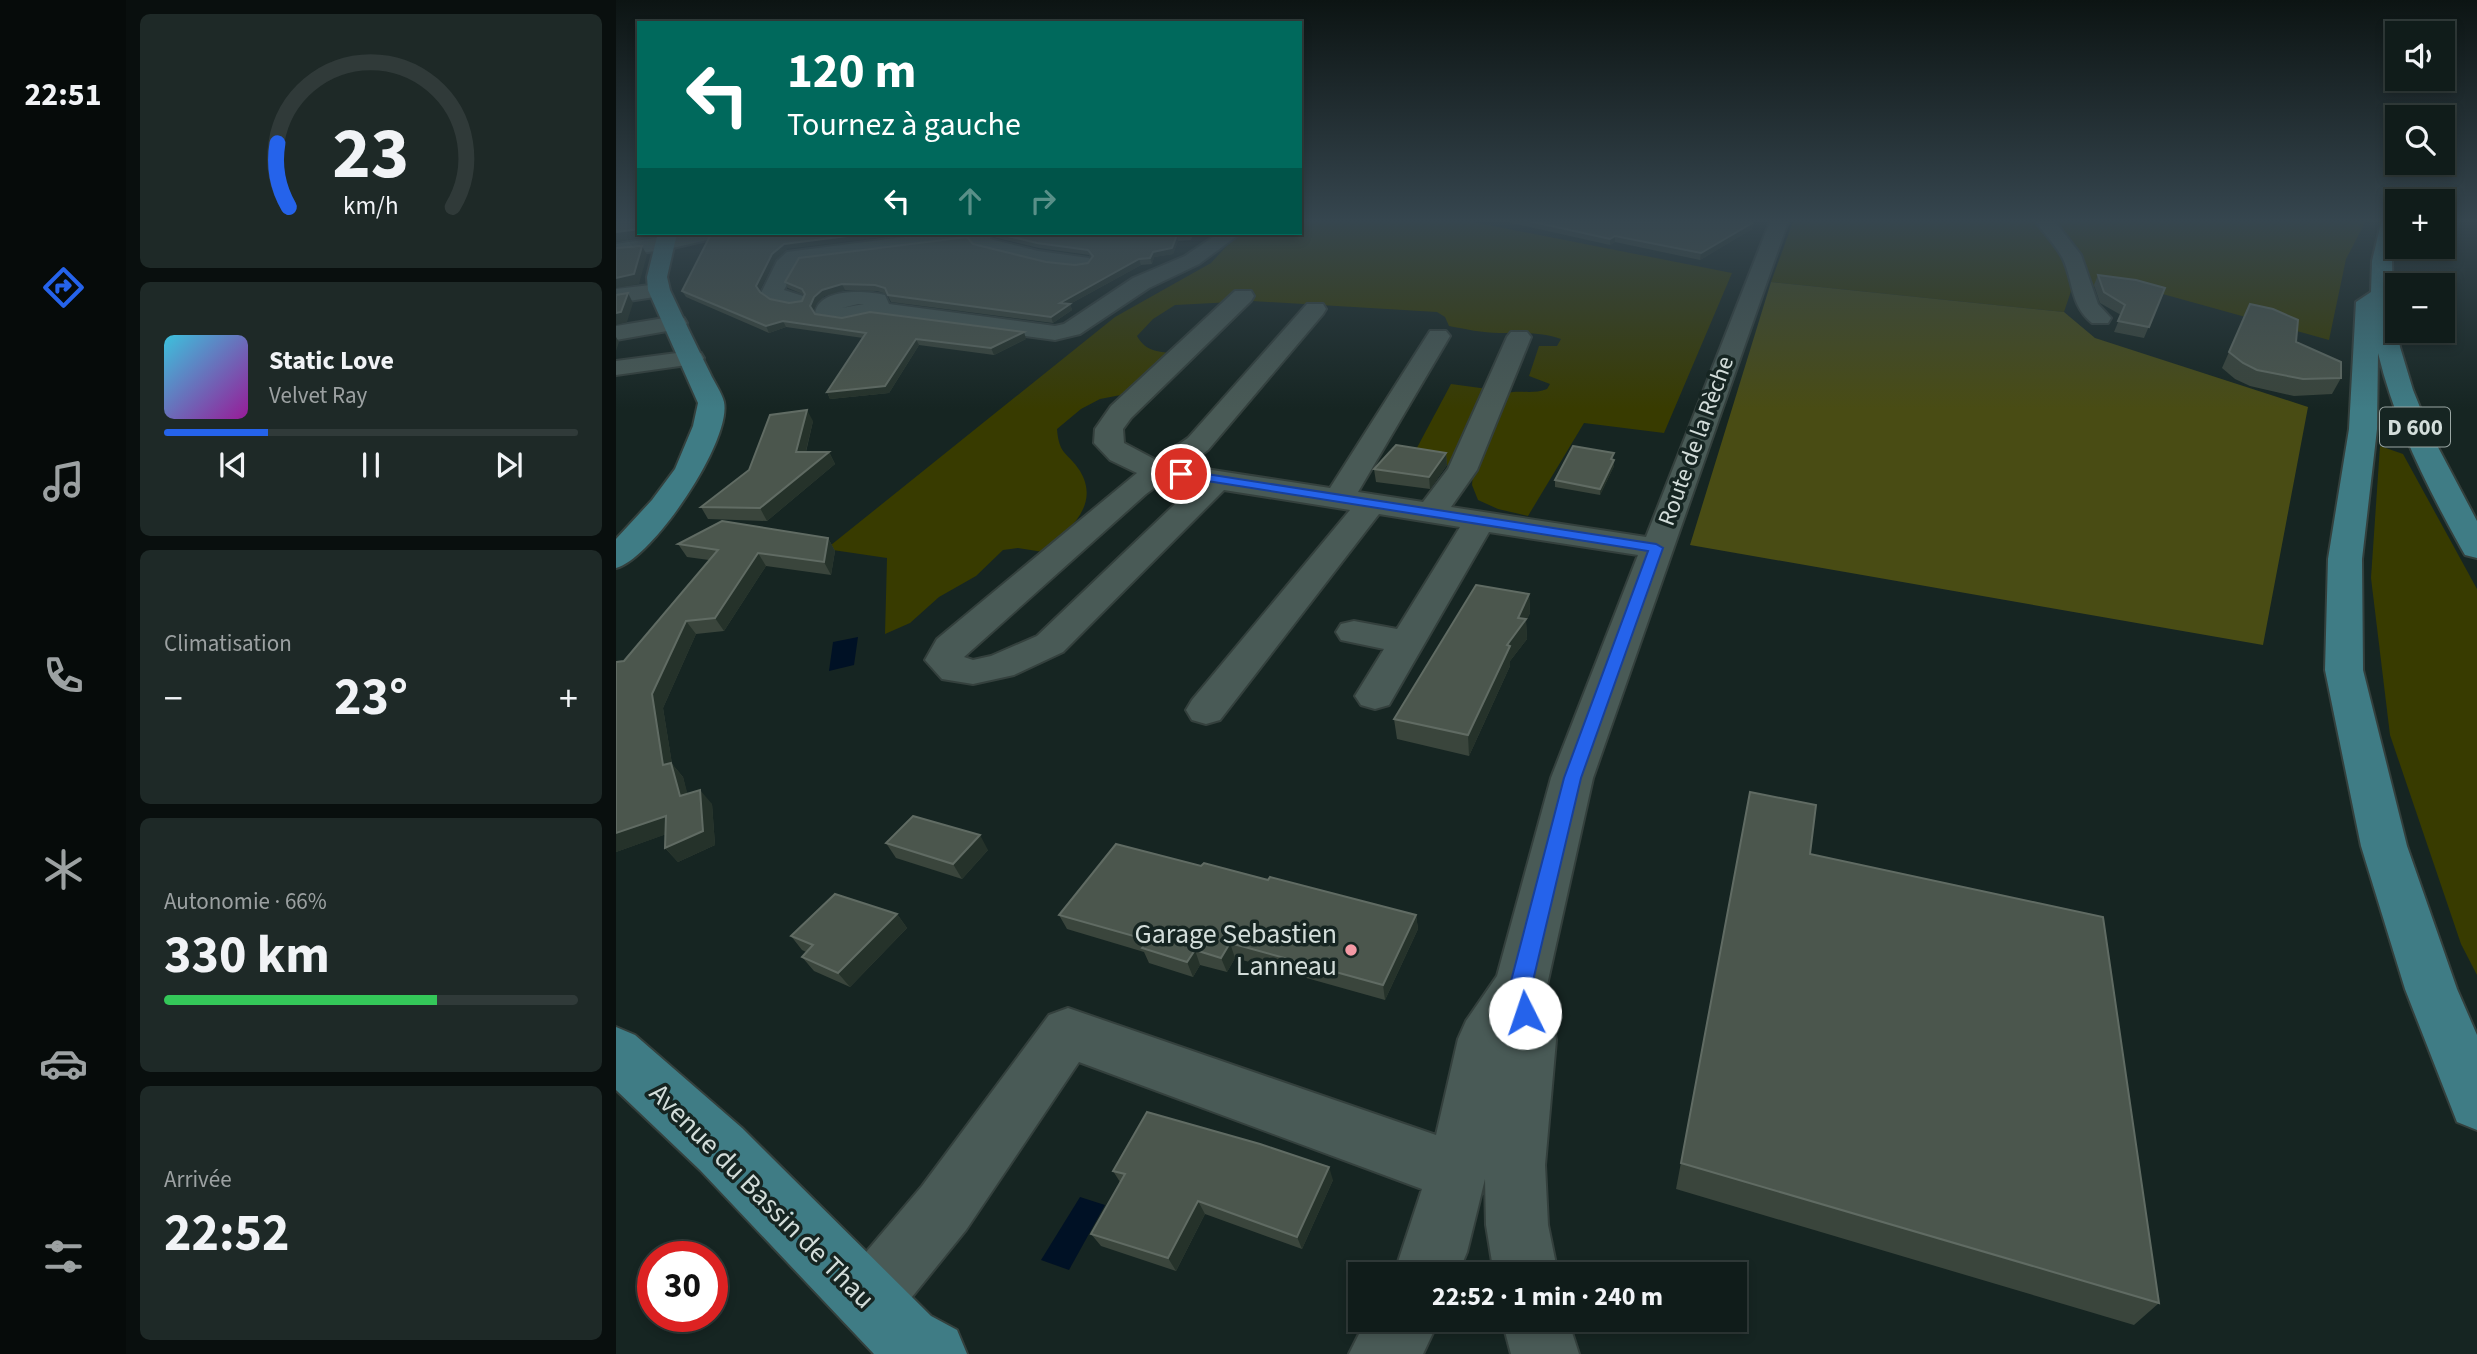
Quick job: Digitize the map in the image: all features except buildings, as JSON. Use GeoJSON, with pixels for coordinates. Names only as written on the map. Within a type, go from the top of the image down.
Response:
{"type":"FeatureCollection","features":[{"type":"Feature","properties":{"kind":"main road"},"geometry":{"type":"LineString","coordinates":[[616,558],[661,511],[699,455],[709,421],[711,403],[658,282]]}},
{"type":"Feature","properties":{"kind":"main road","name":"D 600"},"geometry":{"type":"LineString","coordinates":[[2381,282],[2382,326],[2411,416],[2441,486],[2477,548]]}},
{"type":"Feature","properties":{"kind":"main road"},"geometry":{"type":"LineString","coordinates":[[2380,296],[2367,302],[2363,429],[2345,559],[2344,670],[2384,845],[2431,989],[2477,1102]]}},
{"type":"Feature","properties":{"kind":"main road","name":"D 600"},"geometry":{"type":"LineString","coordinates":[[2409,343],[2435,419],[2477,501]]}},
{"type":"Feature","properties":{"kind":"main road","name":"Avenue du Bassin de Thau"},"geometry":{"type":"LineString","coordinates":[[616,1053],[720,1149],[905,1337]]}},
{"type":"Feature","properties":{"kind":"street"},"geometry":{"type":"LineString","coordinates":[[777,282],[772,293],[795,301]]}},
{"type":"Feature","properties":{"kind":"street"},"geometry":{"type":"LineString","coordinates":[[872,309],[1055,333],[1072,329],[1143,282]]}},
{"type":"Feature","properties":{"kind":"street","name":"Route de la Rèche"},"geometry":{"type":"LineString","coordinates":[[1431,1262],[1457,1172],[1485,1040],[1521,985],[1572,778],[1756,282]]}},
{"type":"Feature","properties":{"kind":"street"},"geometry":{"type":"LineString","coordinates":[[2080,282],[2086,305],[2090,312],[2100,318]]}},
{"type":"Feature","properties":{"kind":"street"},"geometry":{"type":"LineString","coordinates":[[616,296],[659,289]]}},
{"type":"Feature","properties":{"kind":"street"},"geometry":{"type":"LineString","coordinates":[[1243,296],[1121,412],[1109,429],[1108,443],[1120,455],[1133,464],[1162,471],[1656,548]]}},
{"type":"Feature","properties":{"kind":"street"},"geometry":{"type":"LineString","coordinates":[[1218,479],[1051,644],[1001,666],[974,672],[956,670],[944,660],[950,647],[1135,488],[1198,444],[1315,309]]}},
{"type":"Feature","properties":{"kind":"street"},"geometry":{"type":"LineString","coordinates":[[616,333],[676,323]]}},
{"type":"Feature","properties":{"kind":"street"},"geometry":{"type":"LineString","coordinates":[[1206,710],[1355,501],[1438,336]]}},
{"type":"Feature","properties":{"kind":"street"},"geometry":{"type":"LineString","coordinates":[[1431,513],[1462,470],[1519,337]]}},
{"type":"Feature","properties":{"kind":"street"},"geometry":{"type":"LineString","coordinates":[[616,368],[692,358]]}},
{"type":"Feature","properties":{"kind":"street"},"geometry":{"type":"LineString","coordinates":[[1375,696],[1480,520]]}},
{"type":"Feature","properties":{"kind":"street"},"geometry":{"type":"LineString","coordinates":[[1354,632],[1407,642]]}},
{"type":"Feature","properties":{"kind":"street","name":"Route de la Rèche"},"geometry":{"type":"LineString","coordinates":[[1521,985],[1530,1040],[1515,1164],[1517,1226],[1524,1262]]}},
{"type":"Feature","properties":{"kind":"street"},"geometry":{"type":"LineString","coordinates":[[905,1337],[944,1208],[1068,1033],[1457,1172]]}},
{"type":"Feature","properties":{"kind":"street"},"geometry":{"type":"LineString","coordinates":[[1383,1354],[1398,1332]]}},
{"type":"Feature","properties":{"kind":"street"},"geometry":{"type":"LineString","coordinates":[[1539,1332],[1545,1354]]}},
{"type":"Feature","properties":{"kind":"shaded area"},"geometry":{"type":"Polygon","coordinates":[[[1177,282],[1728,282],[1664,433],[1584,423],[1528,516],[1498,509],[1478,500],[1472,485],[1473,473],[1503,394],[1547,389],[1550,384],[1529,376],[1539,346],[1557,346],[1561,339],[1538,334],[1487,332],[1449,326],[1445,317],[1437,312],[1252,301],[1175,305],[1153,319],[1137,336],[1150,349],[1170,353],[1126,394],[1100,399],[1081,409],[1057,429],[1062,449],[1080,471],[1085,484],[1087,495],[1079,517],[1043,552],[1018,548],[1003,550],[976,576],[939,597],[910,623],[885,634],[887,558],[826,549],[1115,317],[1177,282]]]}},
{"type":"Feature","properties":{"kind":"shaded area"},"geometry":{"type":"Polygon","coordinates":[[[1771,282],[2064,312],[2095,338],[2308,407],[2263,645],[1690,545],[1771,282]]]}},
{"type":"Feature","properties":{"kind":"shaded area"},"geometry":{"type":"Polygon","coordinates":[[[1773,282],[2341,282],[2329,340],[2159,293],[2073,285],[2064,312],[1773,282]]]}},
{"type":"Feature","properties":{"kind":"shaded area"},"geometry":{"type":"Polygon","coordinates":[[[1451,384],[1488,389],[1453,466],[1411,459],[1451,384]]]}},
{"type":"Feature","properties":{"kind":"shaded area"},"geometry":{"type":"Polygon","coordinates":[[[2380,446],[2403,454],[2477,589],[2477,975],[2461,944],[2390,735],[2371,578],[2380,446]]]}},
{"type":"Feature","properties":{"kind":"water"},"geometry":{"type":"Polygon","coordinates":[[[858,637],[854,665],[829,671],[833,642],[858,637]]]}},
{"type":"Feature","properties":{"kind":"water"},"geometry":{"type":"Polygon","coordinates":[[[1080,1197],[1105,1205],[1069,1270],[1041,1260],[1080,1197]]]}},
{"type":"Feature","properties":{"kind":"place","name":"Garage Sebastien Lanneau"},"geometry":{"type":"Point","coordinates":[1351,950]}},
{"type":"Feature","properties":{"kind":"route"},"geometry":{"type":"LineString","coordinates":[[1181,474],[1656,548],[1572,778],[1521,985],[1525,1013]]}}]}
